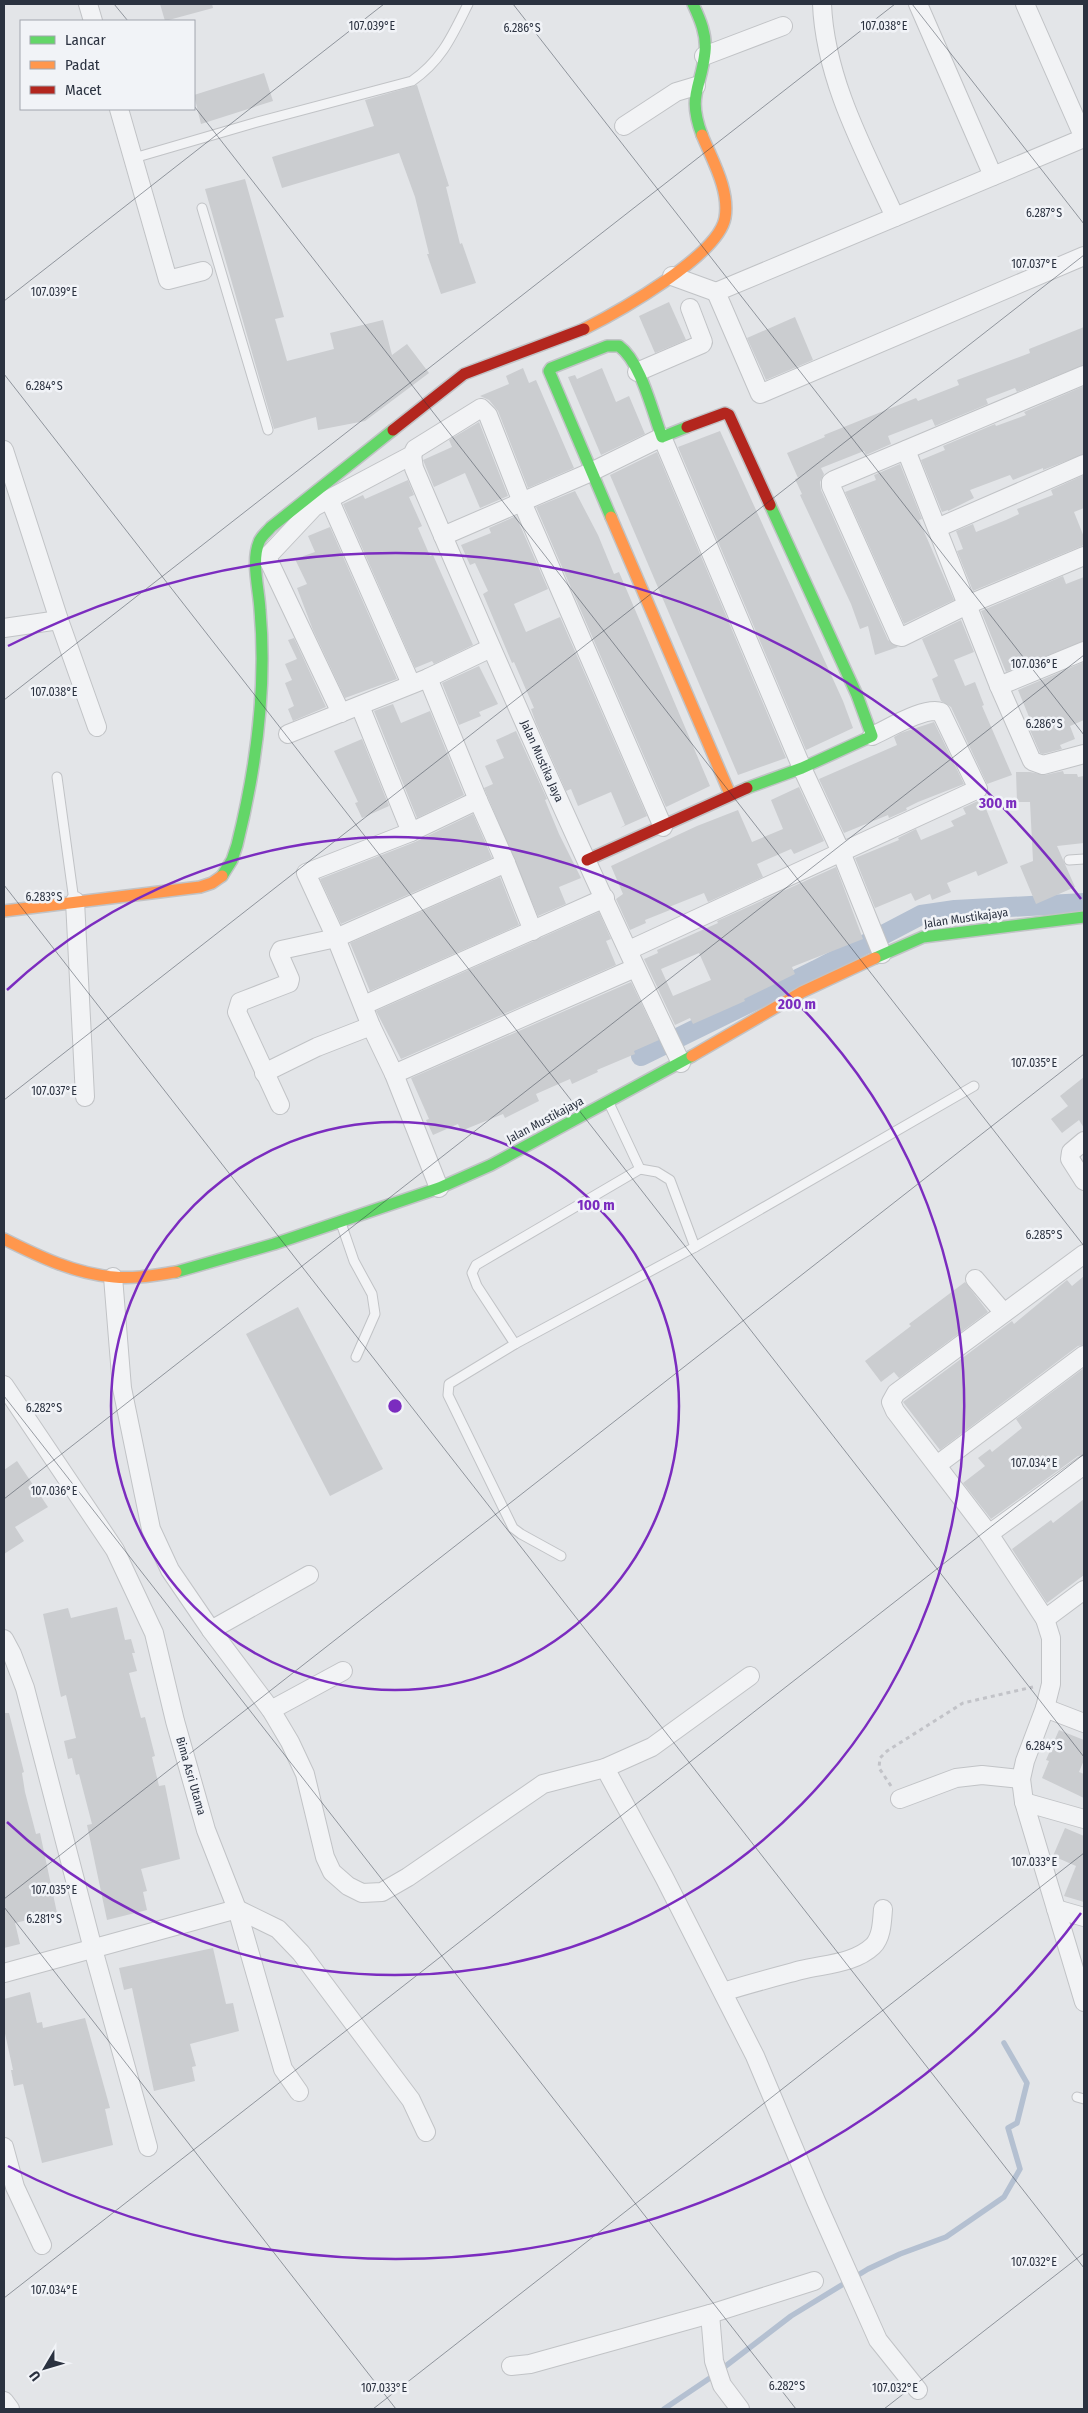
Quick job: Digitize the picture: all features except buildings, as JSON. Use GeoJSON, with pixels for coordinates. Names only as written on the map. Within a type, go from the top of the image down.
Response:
{"type":"FeatureCollection","features":[{"type":"Feature","properties":{"kind":"street"},"geometry":{"type":"LineString","coordinates":[[88,4],[93,20]]}},
{"type":"Feature","properties":{"kind":"street"},"geometry":{"type":"LineString","coordinates":[[4,911],[203,886],[218,880],[228,868],[237,844],[258,746],[262,694],[261,617],[257,575],[259,541],[271,527],[464,374],[482,365],[580,332],[624,308],[672,276],[713,240],[724,225],[724,198],[712,153],[696,115],[693,102],[704,56],[703,33],[698,15],[692,4]]}},
{"type":"Feature","properties":{"kind":"street"},"geometry":{"type":"LineString","coordinates":[[822,4],[823,33],[850,121],[894,217]]}},
{"type":"Feature","properties":{"kind":"street"},"geometry":{"type":"LineString","coordinates":[[918,4],[993,176]]}},
{"type":"Feature","properties":{"kind":"street"},"geometry":{"type":"LineString","coordinates":[[672,276],[716,292],[1084,138],[1025,4]]}},
{"type":"Feature","properties":{"kind":"street"},"geometry":{"type":"LineString","coordinates":[[704,56],[783,26]]}},
{"type":"Feature","properties":{"kind":"street"},"geometry":{"type":"LineString","coordinates":[[624,126],[670,96],[696,86]]}},
{"type":"Feature","properties":{"kind":"street"},"geometry":{"type":"LineString","coordinates":[[119,110],[168,280],[212,269]]}},
{"type":"Feature","properties":{"kind":"street"},"geometry":{"type":"LineString","coordinates":[[716,292],[760,394],[1084,256]]}},
{"type":"Feature","properties":{"kind":"street"},"geometry":{"type":"LineString","coordinates":[[637,372],[702,344],[703,342],[690,308]]}},
{"type":"Feature","properties":{"kind":"street"},"geometry":{"type":"LineString","coordinates":[[730,794],[549,372],[551,368],[612,344],[624,350],[637,372],[662,437],[802,768],[842,852],[882,954]]}},
{"type":"Feature","properties":{"kind":"street"},"geometry":{"type":"LineString","coordinates":[[1084,375],[831,482],[831,486],[898,636],[902,636],[967,605],[1084,556]]}},
{"type":"Feature","properties":{"kind":"street"},"geometry":{"type":"LineString","coordinates":[[341,713],[267,558],[314,507],[330,501],[380,470],[414,452],[478,408],[484,409],[522,502],[663,827]]}},
{"type":"Feature","properties":{"kind":"street"},"geometry":{"type":"LineString","coordinates":[[443,536],[591,472],[662,437],[725,413],[729,415],[857,695],[872,736]]}},
{"type":"Feature","properties":{"kind":"street"},"geometry":{"type":"LineString","coordinates":[[397,427],[414,452]]}},
{"type":"Feature","properties":{"kind":"street"},"geometry":{"type":"LineString","coordinates":[[4,450],[59,620],[97,727]]}},
{"type":"Feature","properties":{"kind":"street"},"geometry":{"type":"LineString","coordinates":[[906,450],[999,686],[1032,761],[1043,765],[1084,754]]}},
{"type":"Feature","properties":{"kind":"street","name":"Jalan Mustika Jaya"},"geometry":{"type":"LineString","coordinates":[[414,452],[414,468],[491,648],[629,950],[635,968],[681,1063]]}},
{"type":"Feature","properties":{"kind":"street"},"geometry":{"type":"LineString","coordinates":[[937,528],[1084,464]]}},
{"type":"Feature","properties":{"kind":"street"},"geometry":{"type":"LineString","coordinates":[[330,501],[411,684]]}},
{"type":"Feature","properties":{"kind":"street"},"geometry":{"type":"LineString","coordinates":[[4,628],[59,620]]}},
{"type":"Feature","properties":{"kind":"street"},"geometry":{"type":"LineString","coordinates":[[288,734],[428,678],[491,648]]}},
{"type":"Feature","properties":{"kind":"street"},"geometry":{"type":"LineString","coordinates":[[999,686],[1084,650]]}},
{"type":"Feature","properties":{"kind":"street"},"geometry":{"type":"LineString","coordinates":[[428,678],[533,931]]}},
{"type":"Feature","properties":{"kind":"street"},"geometry":{"type":"LineString","coordinates":[[360,706],[411,832]]}},
{"type":"Feature","properties":{"kind":"street"},"geometry":{"type":"LineString","coordinates":[[587,860],[663,827],[730,794],[802,768],[933,710],[941,712],[978,789],[629,950]]}},
{"type":"Feature","properties":{"kind":"street"},"geometry":{"type":"LineString","coordinates":[[439,1188],[394,1074],[371,1026],[336,938],[306,875],[307,871],[411,832],[478,800]]}},
{"type":"Feature","properties":{"kind":"street"},"geometry":{"type":"LineString","coordinates":[[280,1104],[236,1012],[240,1002],[289,983],[290,979],[279,954],[281,950],[336,938],[506,863]]}},
{"type":"Feature","properties":{"kind":"street"},"geometry":{"type":"LineString","coordinates":[[364,1005],[605,898]]}},
{"type":"Feature","properties":{"kind":"street"},"geometry":{"type":"LineString","coordinates":[[74,901],[85,1097]]}},
{"type":"Feature","properties":{"kind":"street","name":"Jalan Mustikajaya"},"geometry":{"type":"LineString","coordinates":[[4,1239],[41,1257],[74,1269],[112,1277],[144,1277],[178,1272],[340,1223],[439,1188],[491,1165],[681,1063],[802,992],[923,937],[1084,917]]}},
{"type":"Feature","properties":{"kind":"street"},"geometry":{"type":"LineString","coordinates":[[394,1074],[635,968]]}},
{"type":"Feature","properties":{"kind":"street"},"geometry":{"type":"LineString","coordinates":[[264,1073],[317,1047],[371,1026]]}},
{"type":"Feature","properties":{"kind":"street"},"geometry":{"type":"LineString","coordinates":[[1084,1141],[1071,1152],[1070,1160],[1084,1181]]}},
{"type":"Feature","properties":{"kind":"street"},"geometry":{"type":"LineString","coordinates":[[1084,1254],[896,1393],[891,1402],[895,1411],[989,1534],[1045,1619],[1051,1638],[1051,1684],[1045,1708],[1025,1761],[1021,1779],[1024,1802],[1084,2002]]}},
{"type":"Feature","properties":{"kind":"street"},"geometry":{"type":"LineString","coordinates":[[112,1277],[122,1388],[151,1530],[170,1570],[210,1630],[271,1710],[290,1742],[305,1774],[325,1857],[332,1872],[348,1886],[362,1893],[382,1892],[408,1877],[543,1784],[605,1768],[652,1748],[750,1676]]}},
{"type":"Feature","properties":{"kind":"street"},"geometry":{"type":"LineString","coordinates":[[975,1279],[1004,1313]]}},
{"type":"Feature","properties":{"kind":"street"},"geometry":{"type":"LineString","coordinates":[[937,1465],[1084,1355]]}},
{"type":"Feature","properties":{"kind":"street","name":"Bima Asri Utama"},"geometry":{"type":"LineString","coordinates":[[4,1386],[115,1550],[154,1632],[175,1721],[206,1830],[237,1909],[283,2069],[299,2092]]}},
{"type":"Feature","properties":{"kind":"street"},"geometry":{"type":"LineString","coordinates":[[989,1534],[1084,1465]]}},
{"type":"Feature","properties":{"kind":"street"},"geometry":{"type":"LineString","coordinates":[[210,1630],[309,1575]]}},
{"type":"Feature","properties":{"kind":"street"},"geometry":{"type":"LineString","coordinates":[[1045,1619],[1084,1590]]}},
{"type":"Feature","properties":{"kind":"street"},"geometry":{"type":"LineString","coordinates":[[4,1639],[25,1688],[93,1949],[148,2147]]}},
{"type":"Feature","properties":{"kind":"street"},"geometry":{"type":"LineString","coordinates":[[271,1710],[343,1671]]}},
{"type":"Feature","properties":{"kind":"street"},"geometry":{"type":"LineString","coordinates":[[1045,1708],[1084,1723]]}},
{"type":"Feature","properties":{"kind":"street"},"geometry":{"type":"LineString","coordinates":[[605,1768],[755,2056],[816,2201],[878,2340],[918,2390]]}},
{"type":"Feature","properties":{"kind":"street"},"geometry":{"type":"LineString","coordinates":[[900,1798],[956,1778],[982,1774],[1021,1779]]}},
{"type":"Feature","properties":{"kind":"street"},"geometry":{"type":"LineString","coordinates":[[1024,1802],[1084,1818]]}},
{"type":"Feature","properties":{"kind":"street"},"geometry":{"type":"LineString","coordinates":[[4,1973],[237,1909],[278,1929],[300,1954],[411,2100],[426,2132]]}},
{"type":"Feature","properties":{"kind":"street"},"geometry":{"type":"LineString","coordinates":[[723,1992],[802,1969],[844,1961],[862,1953],[874,1945],[879,1937],[883,1909]]}},
{"type":"Feature","properties":{"kind":"street"},"geometry":{"type":"LineString","coordinates":[[1056,1909],[1084,1917]]}},
{"type":"Feature","properties":{"kind":"street"},"geometry":{"type":"LineString","coordinates":[[4,2147],[14,2187],[42,2246]]}},
{"type":"Feature","properties":{"kind":"street"},"geometry":{"type":"LineString","coordinates":[[511,2366],[530,2364],[710,2314],[814,2281]]}},
{"type":"Feature","properties":{"kind":"street"},"geometry":{"type":"LineString","coordinates":[[710,2314],[714,2361],[722,2385],[740,2409]]}},
{"type":"Feature","properties":{"kind":"street"},"geometry":{"type":"LineString","coordinates":[[4,2401],[10,2409]]}},
{"type":"Feature","properties":{"kind":"lane"},"geometry":{"type":"LineString","coordinates":[[134,158],[254,123],[412,81],[426,71],[441,56],[468,4]]}},
{"type":"Feature","properties":{"kind":"lane"},"geometry":{"type":"LineString","coordinates":[[202,208],[212,269],[268,430]]}},
{"type":"Feature","properties":{"kind":"lane"},"geometry":{"type":"LineString","coordinates":[[58,777],[74,901]]}},
{"type":"Feature","properties":{"kind":"lane"},"geometry":{"type":"LineString","coordinates":[[1069,860],[1084,858]]}},
{"type":"Feature","properties":{"kind":"lane"},"geometry":{"type":"LineString","coordinates":[[561,1556],[513,1528],[448,1395],[448,1384],[515,1344],[695,1247],[974,1086]]}},
{"type":"Feature","properties":{"kind":"lane"},"geometry":{"type":"LineString","coordinates":[[608,1101],[640,1169]]}},
{"type":"Feature","properties":{"kind":"lane"},"geometry":{"type":"LineString","coordinates":[[515,1344],[477,1286],[472,1273],[476,1265],[640,1169],[657,1172],[670,1180],[695,1247]]}},
{"type":"Feature","properties":{"kind":"lane"},"geometry":{"type":"LineString","coordinates":[[340,1223],[354,1261],[372,1294],[375,1314],[356,1356]]}},
{"type":"Feature","properties":{"kind":"path"},"geometry":{"type":"LineString","coordinates":[[900,1798],[879,1768],[880,1758],[887,1751],[963,1702],[1051,1684]]}},
{"type":"Feature","properties":{"kind":"waterway"},"geometry":{"type":"LineString","coordinates":[[641,1056],[816,970],[921,915],[955,910],[1084,903]]}},
{"type":"Feature","properties":{"kind":"waterway"},"geometry":{"type":"LineString","coordinates":[[664,2409],[710,2378],[791,2316],[868,2269],[900,2254],[946,2237],[1004,2197],[1020,2169],[1008,2128],[1017,2123],[1027,2083],[1004,2043]]}},
{"type":"Feature","properties":{"kind":"traffic: fast"},"geometry":{"type":"LineString","coordinates":[[693,4],[705,39],[703,65],[695,101],[702,135]]}},
{"type":"Feature","properties":{"kind":"traffic: fast"},"geometry":{"type":"LineString","coordinates":[[611,517],[549,371],[551,368],[607,346],[619,346],[627,353],[640,375],[662,437],[687,427]]}},
{"type":"Feature","properties":{"kind":"traffic: fast"},"geometry":{"type":"LineString","coordinates":[[222,876],[232,860],[237,845],[250,787],[258,729],[262,669],[262,640],[256,567],[259,542],[271,527],[393,430]]}},
{"type":"Feature","properties":{"kind":"traffic: fast"},"geometry":{"type":"LineString","coordinates":[[747,788],[802,768],[872,736],[857,695],[770,505]]}},
{"type":"Feature","properties":{"kind":"traffic: fast"},"geometry":{"type":"LineString","coordinates":[[875,958],[923,937],[1084,917]]}},
{"type":"Feature","properties":{"kind":"traffic: fast"},"geometry":{"type":"LineString","coordinates":[[176,1272],[274,1244],[439,1188],[491,1165],[692,1056]]}},
{"type":"Feature","properties":{"kind":"traffic: slow"},"geometry":{"type":"LineString","coordinates":[[584,329],[665,281],[705,249],[718,233],[725,218],[725,197],[719,175],[702,135]]}},
{"type":"Feature","properties":{"kind":"traffic: slow"},"geometry":{"type":"LineString","coordinates":[[611,517],[730,794]]}},
{"type":"Feature","properties":{"kind":"traffic: slow"},"geometry":{"type":"LineString","coordinates":[[4,911],[200,887],[212,883],[222,876]]}},
{"type":"Feature","properties":{"kind":"traffic: slow"},"geometry":{"type":"LineString","coordinates":[[692,1056],[802,992],[875,958]]}},
{"type":"Feature","properties":{"kind":"traffic: slow"},"geometry":{"type":"LineString","coordinates":[[4,1239],[57,1263],[99,1275],[130,1277],[176,1272]]}},
{"type":"Feature","properties":{"kind":"traffic: jam"},"geometry":{"type":"LineString","coordinates":[[393,430],[464,374],[584,329]]}},
{"type":"Feature","properties":{"kind":"traffic: jam"},"geometry":{"type":"LineString","coordinates":[[687,427],[725,413],[729,415],[770,505]]}},
{"type":"Feature","properties":{"kind":"traffic: jam"},"geometry":{"type":"LineString","coordinates":[[587,860],[747,788]]}}]}
